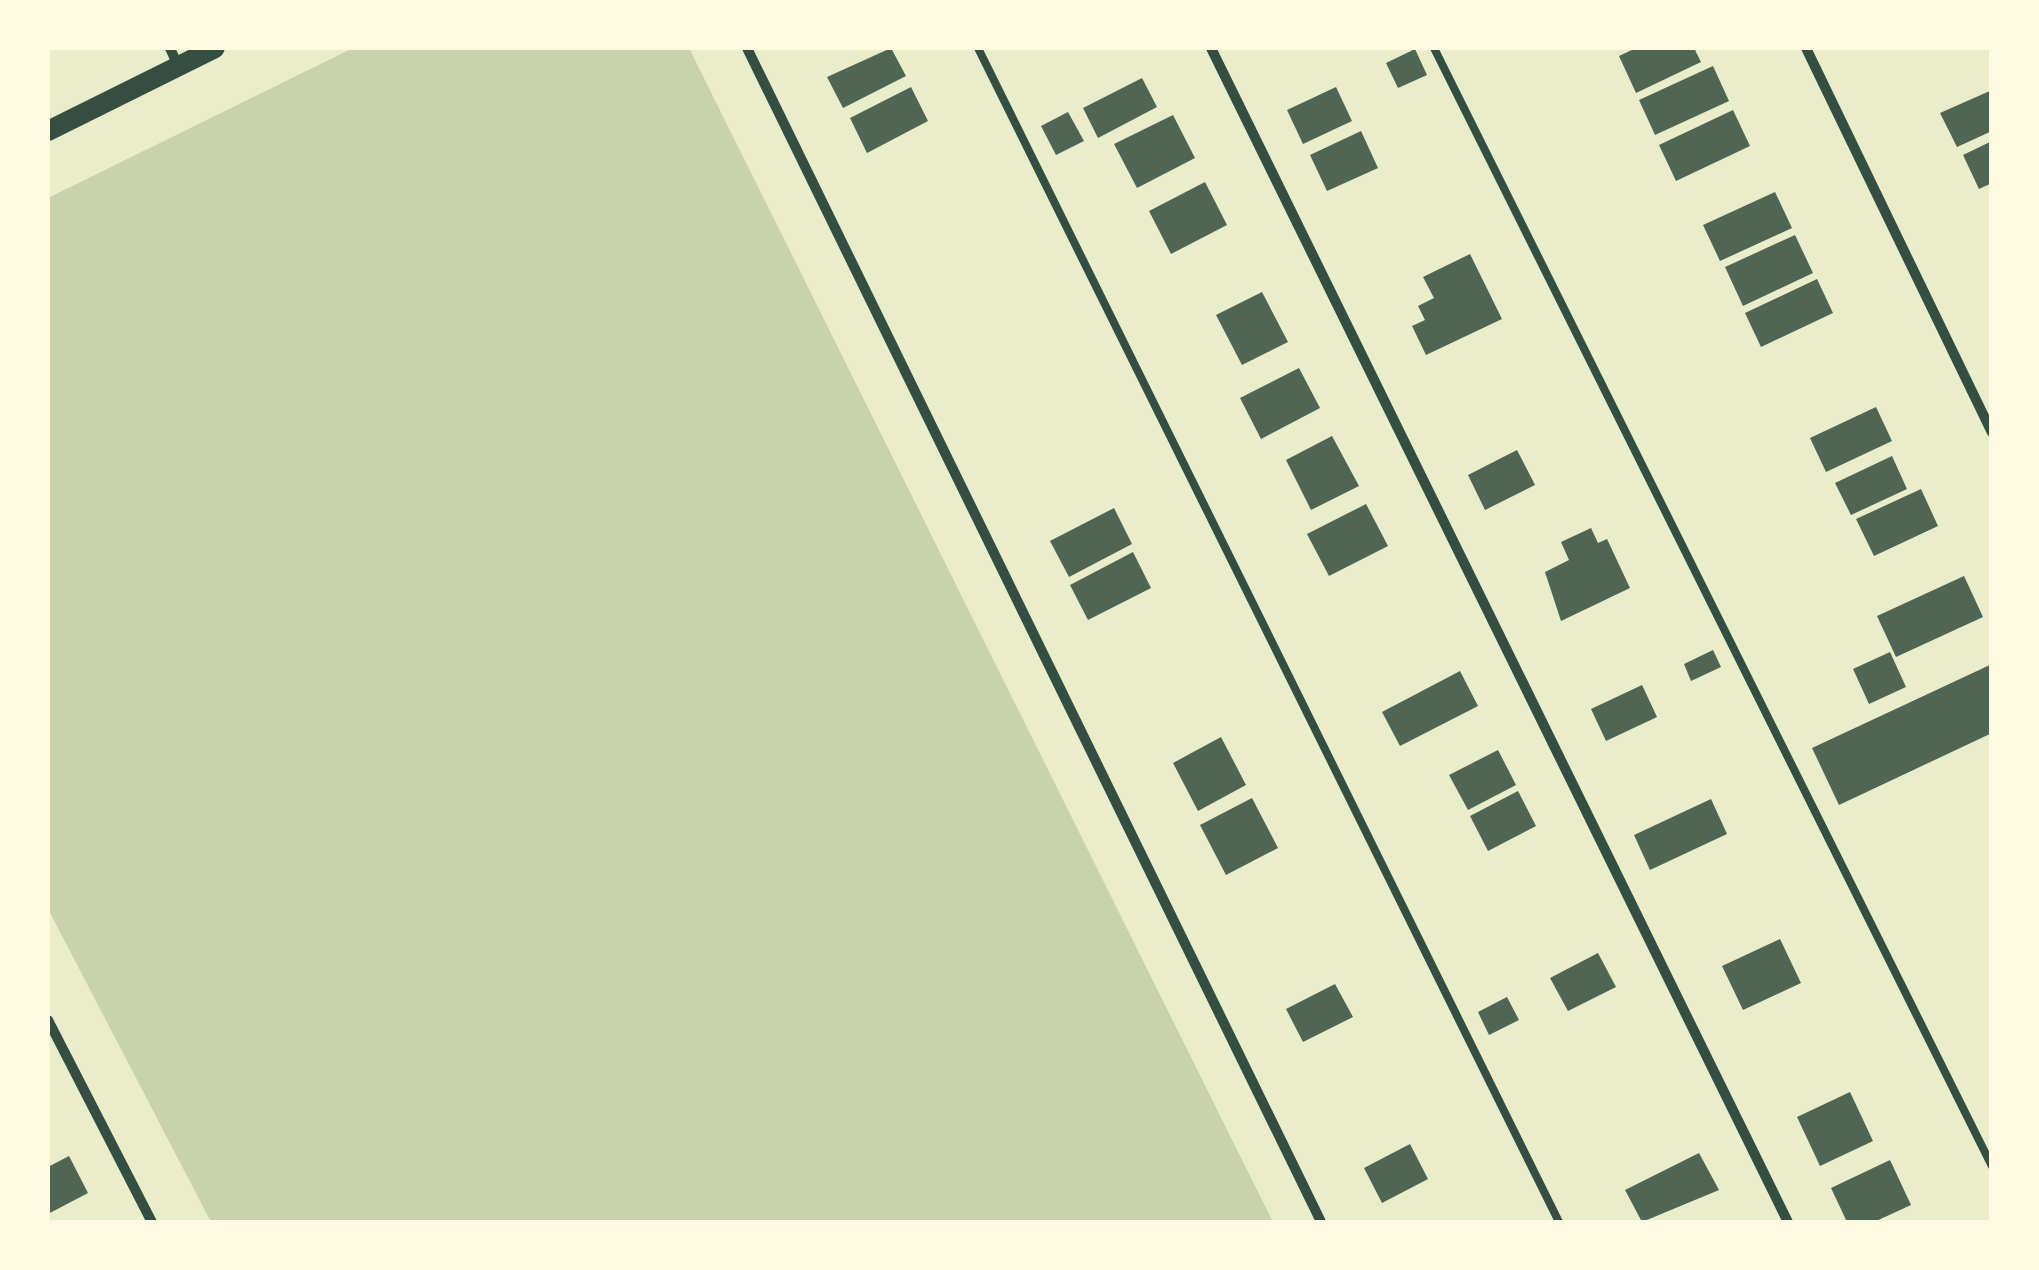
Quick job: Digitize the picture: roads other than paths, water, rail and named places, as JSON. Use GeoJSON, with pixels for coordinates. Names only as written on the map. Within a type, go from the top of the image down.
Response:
{"type":"FeatureCollection","features":[{"type":"Feature","properties":{"kind":"main road"},"geometry":{"type":"LineString","coordinates":[[48,132],[174,57],[215,48]]}},
{"type":"Feature","properties":{"kind":"street"},"geometry":{"type":"LineString","coordinates":[[747,48],[1321,1222]]}},
{"type":"Feature","properties":{"kind":"street"},"geometry":{"type":"LineString","coordinates":[[1211,48],[1788,1222]]}},
{"type":"Feature","properties":{"kind":"street"},"geometry":{"type":"LineString","coordinates":[[1806,48],[1992,432]]}},
{"type":"Feature","properties":{"kind":"street"},"geometry":{"type":"LineString","coordinates":[[48,1020],[152,1222]]}},
{"type":"Feature","properties":{"kind":"lane"},"geometry":{"type":"LineString","coordinates":[[978,48],[1560,1222]]}},
{"type":"Feature","properties":{"kind":"lane"},"geometry":{"type":"LineString","coordinates":[[1434,48],[1992,1166]]}}]}
